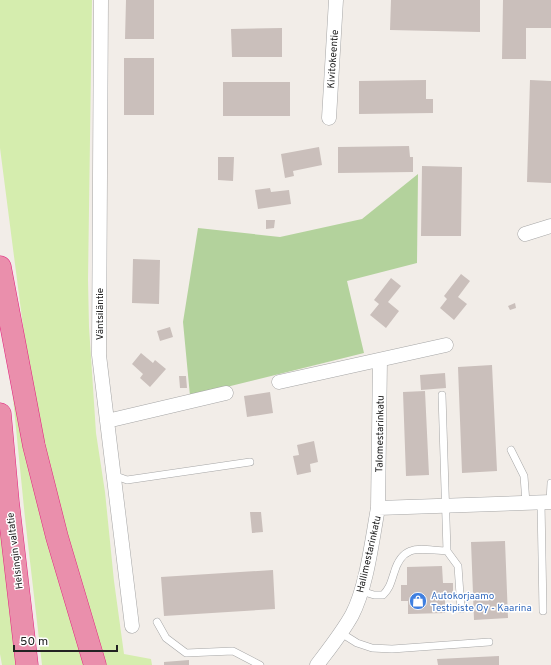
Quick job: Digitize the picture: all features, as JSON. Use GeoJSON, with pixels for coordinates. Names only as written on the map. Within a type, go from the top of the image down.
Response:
{"type":"FeatureCollection","features":[{"type":"Feature","properties":{"kind":"highway"},"geometry":{"type":"LineString","coordinates":[[0,267],[34,446],[57,537],[95,665]]}},
{"type":"Feature","properties":{"kind":"highway","name":"Helsingin valtatie"},"geometry":{"type":"LineString","coordinates":[[0,414],[8,502],[27,665]]}},
{"type":"Feature","properties":{"kind":"street","name":"Väntsiläntie"},"geometry":{"type":"LineString","coordinates":[[101,0],[99,355],[132,626]]}},
{"type":"Feature","properties":{"kind":"street","name":"Kivitokeentie"},"geometry":{"type":"LineString","coordinates":[[329,118],[336,0]]}},
{"type":"Feature","properties":{"kind":"street"},"geometry":{"type":"LineString","coordinates":[[525,234],[551,226]]}},
{"type":"Feature","properties":{"kind":"street"},"geometry":{"type":"LineString","coordinates":[[279,382],[446,345]]}},
{"type":"Feature","properties":{"kind":"street","name":"Talomestarinkatu"},"geometry":{"type":"LineString","coordinates":[[378,508],[380,360]]}},
{"type":"Feature","properties":{"kind":"street"},"geometry":{"type":"LineString","coordinates":[[107,421],[226,393]]}},
{"type":"Feature","properties":{"kind":"street","name":"Hallimestarinkatu"},"geometry":{"type":"LineString","coordinates":[[317,665],[341,633],[352,613],[361,591],[378,508],[547,502]]}},
{"type":"Feature","properties":{"kind":"lane"},"geometry":{"type":"LineString","coordinates":[[442,396],[447,551],[458,566],[460,609]]}},
{"type":"Feature","properties":{"kind":"lane"},"geometry":{"type":"LineString","coordinates":[[511,450],[524,476],[526,503]]}},
{"type":"Feature","properties":{"kind":"lane"},"geometry":{"type":"LineString","coordinates":[[113,475],[127,480],[250,462]]}},
{"type":"Feature","properties":{"kind":"lane"},"geometry":{"type":"LineString","coordinates":[[543,611],[547,502],[551,482]]}},
{"type":"Feature","properties":{"kind":"lane"},"geometry":{"type":"LineString","coordinates":[[361,591],[374,596],[383,595],[389,588],[396,564],[404,554],[413,550],[447,551]]}},
{"type":"Feature","properties":{"kind":"lane"},"geometry":{"type":"LineString","coordinates":[[157,622],[166,638],[186,653],[233,651],[260,665]]}},
{"type":"Feature","properties":{"kind":"lane"},"geometry":{"type":"LineString","coordinates":[[341,633],[372,648],[392,649],[489,642]]}},
{"type":"Feature","properties":{"kind":"green space"},"geometry":{"type":"Polygon","coordinates":[[[0,0],[92,0],[88,280],[89,327],[96,433],[105,492],[114,581],[124,654],[151,659],[152,665],[105,665],[79,580],[34,411],[0,148],[0,0]]]}},
{"type":"Feature","properties":{"kind":"green space"},"geometry":{"type":"Polygon","coordinates":[[[418,174],[417,263],[347,281],[364,353],[190,396],[183,322],[198,228],[280,237],[362,219],[418,174]]]}},
{"type":"Feature","properties":{"kind":"green space"},"geometry":{"type":"Polygon","coordinates":[[[12,388],[87,665],[42,665],[12,388]]]}},
{"type":"Feature","properties":{"kind":"green space"},"geometry":{"type":"Polygon","coordinates":[[[0,517],[17,665],[2,665],[0,654],[0,517]]]}},
{"type":"Feature","properties":{"kind":"building"},"geometry":{"type":"Polygon","coordinates":[[[126,0],[154,0],[154,39],[125,39],[126,0]]]}},
{"type":"Feature","properties":{"kind":"building"},"geometry":{"type":"Polygon","coordinates":[[[391,0],[480,0],[480,32],[390,30],[391,0]]]}},
{"type":"Feature","properties":{"kind":"building"},"geometry":{"type":"Polygon","coordinates":[[[503,0],[551,0],[551,28],[526,28],[526,59],[502,59],[503,0]]]}},
{"type":"Feature","properties":{"kind":"building"},"geometry":{"type":"Polygon","coordinates":[[[282,28],[282,57],[232,57],[231,29],[282,28]]]}},
{"type":"Feature","properties":{"kind":"building"},"geometry":{"type":"Polygon","coordinates":[[[124,58],[154,58],[154,115],[124,115],[124,58]]]}},
{"type":"Feature","properties":{"kind":"building"},"geometry":{"type":"Polygon","coordinates":[[[426,80],[426,99],[433,99],[433,113],[359,114],[359,81],[426,80]]]}},
{"type":"Feature","properties":{"kind":"building"},"geometry":{"type":"Polygon","coordinates":[[[530,80],[551,81],[551,183],[527,182],[530,80]]]}},
{"type":"Feature","properties":{"kind":"building"},"geometry":{"type":"Polygon","coordinates":[[[223,82],[290,82],[290,116],[223,116],[223,82]]]}},
{"type":"Feature","properties":{"kind":"building"},"geometry":{"type":"Polygon","coordinates":[[[409,146],[410,157],[413,157],[413,172],[338,173],[338,147],[409,146]]]}},
{"type":"Feature","properties":{"kind":"building"},"geometry":{"type":"Polygon","coordinates":[[[319,147],[322,165],[293,171],[294,176],[285,178],[281,154],[319,147]]]}},
{"type":"Feature","properties":{"kind":"building"},"geometry":{"type":"Polygon","coordinates":[[[218,157],[234,157],[233,181],[218,180],[218,157]]]}},
{"type":"Feature","properties":{"kind":"building"},"geometry":{"type":"Polygon","coordinates":[[[422,166],[462,167],[461,236],[421,236],[422,166]]]}},
{"type":"Feature","properties":{"kind":"building"},"geometry":{"type":"Polygon","coordinates":[[[270,188],[271,192],[289,190],[291,204],[258,209],[255,190],[270,188]]]}},
{"type":"Feature","properties":{"kind":"building"},"geometry":{"type":"Polygon","coordinates":[[[266,220],[275,220],[274,228],[266,229],[266,220]]]}},
{"type":"Feature","properties":{"kind":"building"},"geometry":{"type":"Polygon","coordinates":[[[133,259],[160,260],[159,304],[132,303],[133,259]]]}},
{"type":"Feature","properties":{"kind":"building"},"geometry":{"type":"Polygon","coordinates":[[[461,274],[470,281],[458,297],[467,304],[454,320],[440,308],[447,299],[444,296],[461,274]]]}},
{"type":"Feature","properties":{"kind":"building"},"geometry":{"type":"Polygon","coordinates":[[[391,278],[401,286],[388,302],[399,311],[386,328],[370,315],[379,304],[374,300],[391,278]]]}},
{"type":"Feature","properties":{"kind":"building"},"geometry":{"type":"Polygon","coordinates":[[[515,303],[516,308],[510,310],[508,306],[515,303]]]}},
{"type":"Feature","properties":{"kind":"building"},"geometry":{"type":"Polygon","coordinates":[[[170,327],[173,337],[160,341],[157,331],[170,327]]]}},
{"type":"Feature","properties":{"kind":"building"},"geometry":{"type":"Polygon","coordinates":[[[141,353],[153,363],[155,360],[166,369],[150,387],[140,378],[143,374],[132,364],[141,353]]]}},
{"type":"Feature","properties":{"kind":"building"},"geometry":{"type":"Polygon","coordinates":[[[492,365],[497,471],[462,473],[458,367],[492,365]]]}},
{"type":"Feature","properties":{"kind":"building"},"geometry":{"type":"Polygon","coordinates":[[[445,373],[446,388],[421,390],[420,375],[445,373]]]}},
{"type":"Feature","properties":{"kind":"building"},"geometry":{"type":"Polygon","coordinates":[[[179,376],[186,376],[187,388],[180,388],[179,376]]]}},
{"type":"Feature","properties":{"kind":"building"},"geometry":{"type":"Polygon","coordinates":[[[425,391],[429,475],[406,476],[403,392],[425,391]]]}},
{"type":"Feature","properties":{"kind":"building"},"geometry":{"type":"Polygon","coordinates":[[[270,392],[273,413],[247,417],[244,396],[270,392]]]}},
{"type":"Feature","properties":{"kind":"building"},"geometry":{"type":"Polygon","coordinates":[[[314,441],[318,462],[310,464],[311,472],[297,475],[293,456],[299,455],[297,445],[314,441]]]}},
{"type":"Feature","properties":{"kind":"building"},"geometry":{"type":"Polygon","coordinates":[[[250,512],[261,512],[263,532],[252,533],[250,512]]]}},
{"type":"Feature","properties":{"kind":"building"},"geometry":{"type":"Polygon","coordinates":[[[505,541],[508,618],[474,620],[471,542],[505,541]]]}},
{"type":"Feature","properties":{"kind":"building"},"geometry":{"type":"Polygon","coordinates":[[[442,566],[443,583],[453,583],[453,594],[445,594],[445,613],[408,614],[408,601],[401,601],[401,585],[407,585],[407,567],[442,566]]]}},
{"type":"Feature","properties":{"kind":"building"},"geometry":{"type":"Polygon","coordinates":[[[273,570],[275,609],[164,616],[161,577],[273,570]]]}},
{"type":"Feature","properties":{"kind":"building"},"geometry":{"type":"Polygon","coordinates":[[[499,656],[499,665],[438,665],[437,659],[499,656]]]}},
{"type":"Feature","properties":{"kind":"building"},"geometry":{"type":"Polygon","coordinates":[[[189,660],[189,665],[164,665],[164,662],[189,660]]]}},
{"type":"Feature","properties":{"kind":"place","name":"Autokorjaamo Testipiste Oy - Kaarina"},"geometry":{"type":"Point","coordinates":[418,601]}}]}
